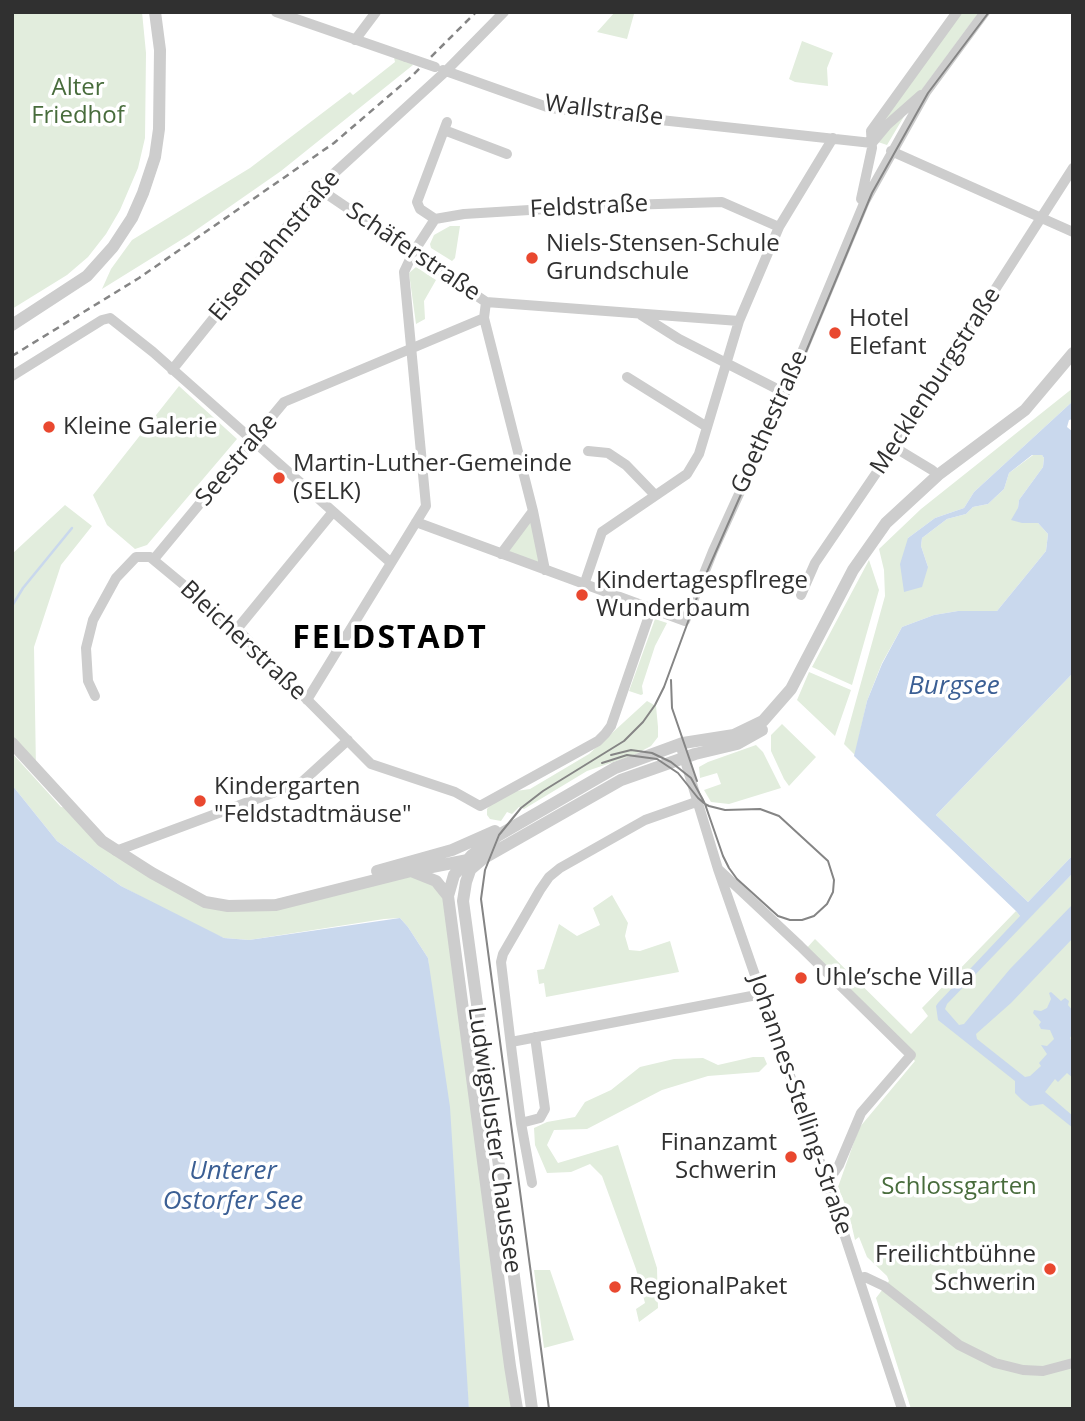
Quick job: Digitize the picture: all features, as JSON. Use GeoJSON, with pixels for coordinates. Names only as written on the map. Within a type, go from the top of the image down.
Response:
{"type":"FeatureCollection","features":[{"type":"Feature","properties":{"kind":"street"},"geometry":{"type":"LineString","coordinates":[[12,325],[87,276],[113,247],[138,206],[155,157],[159,129],[159,50],[155,12]]}},
{"type":"Feature","properties":{"kind":"street","name":"Wallstraße"},"geometry":{"type":"LineString","coordinates":[[276,12],[550,108],[872,143]]}},
{"type":"Feature","properties":{"kind":"street"},"geometry":{"type":"LineString","coordinates":[[355,40],[376,12]]}},
{"type":"Feature","properties":{"kind":"street","name":"Eisenbahnstraße"},"geometry":{"type":"LineString","coordinates":[[173,370],[318,188],[440,69],[504,12]]}},
{"type":"Feature","properties":{"kind":"street","name":"Goethestraße"},"geometry":{"type":"LineString","coordinates":[[856,223],[872,143],[871,131],[957,12]]}},
{"type":"Feature","properties":{"kind":"street","name":"Goethestraße"},"geometry":{"type":"LineString","coordinates":[[651,610],[685,621],[757,449],[785,393],[865,201],[926,92],[985,12]]}},
{"type":"Feature","properties":{"kind":"street"},"geometry":{"type":"LineString","coordinates":[[872,143],[887,125],[926,92]]}},
{"type":"Feature","properties":{"kind":"street"},"geometry":{"type":"LineString","coordinates":[[307,699],[426,506],[404,272],[435,219],[420,209],[417,202],[446,126],[507,154]]}},
{"type":"Feature","properties":{"kind":"street"},"geometry":{"type":"LineString","coordinates":[[584,584],[602,532],[687,474],[699,454],[740,321],[779,227],[832,138]]}},
{"type":"Feature","properties":{"kind":"street"},"geometry":{"type":"LineString","coordinates":[[891,151],[1073,232]]}},
{"type":"Feature","properties":{"kind":"street","name":"Mecklenburgstraße"},"geometry":{"type":"LineString","coordinates":[[802,595],[815,563],[894,447],[1073,168]]}},
{"type":"Feature","properties":{"kind":"street","name":"Schäferstraße"},"geometry":{"type":"LineString","coordinates":[[318,188],[486,302],[740,321]]}},
{"type":"Feature","properties":{"kind":"street","name":"Feldstraße"},"geometry":{"type":"LineString","coordinates":[[435,219],[464,214],[582,207],[722,202],[779,227]]}},
{"type":"Feature","properties":{"kind":"street"},"geometry":{"type":"LineString","coordinates":[[486,302],[484,318],[545,570]]}},
{"type":"Feature","properties":{"kind":"street","name":"Schäferstraße"},"geometry":{"type":"LineString","coordinates":[[637,313],[725,364],[785,393]]}},
{"type":"Feature","properties":{"kind":"street"},"geometry":{"type":"LineString","coordinates":[[12,376],[110,318],[153,352],[390,562]]}},
{"type":"Feature","properties":{"kind":"street","name":"Seestraße"},"geometry":{"type":"LineString","coordinates":[[154,559],[284,402],[484,318]]}},
{"type":"Feature","properties":{"kind":"street"},"geometry":{"type":"LineString","coordinates":[[12,743],[88,826],[116,851],[181,890],[205,901],[228,906],[276,905],[411,871],[450,869],[474,859],[621,780],[684,757],[737,744],[758,733],[785,706],[834,604],[864,551],[886,523],[938,475],[1025,410],[1073,353]]}},
{"type":"Feature","properties":{"kind":"street"},"geometry":{"type":"LineString","coordinates":[[627,377],[707,427]]}},
{"type":"Feature","properties":{"kind":"street"},"geometry":{"type":"LineString","coordinates":[[894,447],[938,475]]}},
{"type":"Feature","properties":{"kind":"street"},"geometry":{"type":"LineString","coordinates":[[588,451],[608,453],[626,465],[655,495]]}},
{"type":"Feature","properties":{"kind":"street"},"geometry":{"type":"LineString","coordinates":[[501,554],[533,512]]}},
{"type":"Feature","properties":{"kind":"street"},"geometry":{"type":"LineString","coordinates":[[237,629],[332,513]]}},
{"type":"Feature","properties":{"kind":"street"},"geometry":{"type":"LineString","coordinates":[[416,522],[651,610]]}},
{"type":"Feature","properties":{"kind":"street"},"geometry":{"type":"LineString","coordinates":[[95,696],[88,681],[86,648],[93,620],[116,578],[136,557],[154,559]]}},
{"type":"Feature","properties":{"kind":"street","name":"Bleicherstraße"},"geometry":{"type":"LineString","coordinates":[[154,559],[237,629],[371,764],[455,792],[480,806],[598,741],[606,734],[651,610]]}},
{"type":"Feature","properties":{"kind":"street"},"geometry":{"type":"LineString","coordinates":[[259,905],[463,846],[526,818],[615,768],[680,744],[734,735],[764,721],[782,701],[800,673]]}},
{"type":"Feature","properties":{"kind":"street"},"geometry":{"type":"LineString","coordinates":[[116,851],[302,782],[348,740]]}},
{"type":"Feature","properties":{"kind":"street","name":"Johannes-Stelling-Straße"},"geometry":{"type":"LineString","coordinates":[[680,744],[718,869],[902,1409]]}},
{"type":"Feature","properties":{"kind":"street"},"geometry":{"type":"LineString","coordinates":[[532,1183],[521,1123],[500,962],[503,954],[549,877],[560,868],[631,827],[699,801]]}},
{"type":"Feature","properties":{"kind":"street"},"geometry":{"type":"LineString","coordinates":[[474,859],[526,818]]}},
{"type":"Feature","properties":{"kind":"street"},"geometry":{"type":"LineString","coordinates":[[448,896],[450,869],[487,834]]}},
{"type":"Feature","properties":{"kind":"street","name":"Ludwigsluster Chaussee"},"geometry":{"type":"LineString","coordinates":[[487,834],[474,859],[463,901],[532,1409]]}},
{"type":"Feature","properties":{"kind":"street"},"geometry":{"type":"LineString","coordinates":[[425,858],[450,869],[463,901]]}},
{"type":"Feature","properties":{"kind":"street"},"geometry":{"type":"LineString","coordinates":[[718,869],[911,1055],[861,1113],[839,1165],[826,1180]]}},
{"type":"Feature","properties":{"kind":"street"},"geometry":{"type":"LineString","coordinates":[[411,871],[436,881],[448,896]]}},
{"type":"Feature","properties":{"kind":"street","name":"Ludwigsluster Chaussee"},"geometry":{"type":"LineString","coordinates":[[448,896],[517,1409]]}},
{"type":"Feature","properties":{"kind":"street"},"geometry":{"type":"LineString","coordinates":[[511,1042],[762,994]]}},
{"type":"Feature","properties":{"kind":"street"},"geometry":{"type":"LineString","coordinates":[[521,1123],[540,1118],[545,1110],[535,1037]]}},
{"type":"Feature","properties":{"kind":"street"},"geometry":{"type":"LineString","coordinates":[[859,1278],[865,1277],[884,1286],[959,1345],[995,1363],[1023,1370],[1043,1371],[1073,1363]]}},
{"type":"Feature","properties":{"kind":"green space","name":"Alter Friedhof"},"geometry":{"type":"Polygon","coordinates":[[[12,12],[142,12],[146,53],[145,138],[138,168],[120,210],[88,257],[67,275],[12,309],[12,12]]]}},
{"type":"Feature","properties":{"kind":"green space"},"geometry":{"type":"Polygon","coordinates":[[[615,12],[634,14],[627,39],[597,32],[615,12]]]}},
{"type":"Feature","properties":{"kind":"green space"},"geometry":{"type":"Polygon","coordinates":[[[957,12],[979,12],[912,103],[887,145],[878,142],[877,120],[957,12]]]}},
{"type":"Feature","properties":{"kind":"green space"},"geometry":{"type":"Polygon","coordinates":[[[802,41],[833,53],[827,68],[828,86],[789,79],[802,41]]]}},
{"type":"Feature","properties":{"kind":"green space"},"geometry":{"type":"Polygon","coordinates":[[[393,53],[406,57],[413,65],[281,171],[189,235],[102,289],[111,269],[132,240],[250,168],[350,92],[353,95],[395,62],[393,53]]]}},
{"type":"Feature","properties":{"kind":"green space"},"geometry":{"type":"Polygon","coordinates":[[[450,226],[460,226],[455,258],[452,261],[431,248],[430,244],[434,235],[450,226]]]}},
{"type":"Feature","properties":{"kind":"green space"},"geometry":{"type":"Polygon","coordinates":[[[416,267],[436,280],[424,301],[425,319],[416,324],[409,273],[416,267]]]}},
{"type":"Feature","properties":{"kind":"green space"},"geometry":{"type":"Polygon","coordinates":[[[179,386],[237,439],[147,545],[135,549],[107,525],[93,495],[179,386]]]}},
{"type":"Feature","properties":{"kind":"green space"},"geometry":{"type":"Polygon","coordinates":[[[1073,388],[1073,401],[974,492],[964,508],[935,518],[908,538],[928,567],[921,546],[922,538],[947,519],[966,514],[973,507],[988,504],[1004,489],[1009,473],[1033,455],[1042,455],[1044,458],[1043,467],[1019,500],[1018,508],[1022,523],[1038,523],[1048,534],[1046,551],[997,611],[958,611],[934,615],[902,627],[882,663],[867,701],[855,755],[844,744],[885,596],[884,570],[879,549],[921,509],[1073,388]]]}},
{"type":"Feature","properties":{"kind":"green space"},"geometry":{"type":"Polygon","coordinates":[[[65,505],[92,526],[61,565],[34,647],[36,770],[12,741],[12,554],[65,505]]]}},
{"type":"Feature","properties":{"kind":"green space"},"geometry":{"type":"Polygon","coordinates":[[[533,511],[545,570],[501,554],[533,511]]]}},
{"type":"Feature","properties":{"kind":"green space"},"geometry":{"type":"Polygon","coordinates":[[[869,560],[879,590],[852,685],[812,667],[869,560]]]}},
{"type":"Feature","properties":{"kind":"green space"},"geometry":{"type":"Polygon","coordinates":[[[655,619],[667,623],[655,646],[641,695],[629,691],[655,619]]]}},
{"type":"Feature","properties":{"kind":"green space"},"geometry":{"type":"Polygon","coordinates":[[[809,672],[851,690],[835,736],[797,700],[809,672]]]}},
{"type":"Feature","properties":{"kind":"green space"},"geometry":{"type":"Polygon","coordinates":[[[1073,673],[1073,855],[1028,902],[936,815],[1073,673]]]}},
{"type":"Feature","properties":{"kind":"green space"},"geometry":{"type":"Polygon","coordinates":[[[647,701],[656,706],[658,727],[658,737],[651,746],[634,755],[587,771],[524,809],[519,807],[512,814],[507,812],[501,821],[490,819],[487,815],[487,809],[492,803],[516,791],[530,789],[589,754],[647,701]]]}},
{"type":"Feature","properties":{"kind":"green space"},"geometry":{"type":"Polygon","coordinates":[[[782,724],[816,757],[789,786],[771,751],[771,735],[782,724]]]}},
{"type":"Feature","properties":{"kind":"green space"},"geometry":{"type":"Polygon","coordinates":[[[756,745],[763,752],[781,788],[729,804],[711,802],[704,790],[721,784],[717,773],[700,778],[699,767],[756,745]]]}},
{"type":"Feature","properties":{"kind":"green space"},"geometry":{"type":"Polygon","coordinates":[[[12,753],[61,807],[71,808],[88,826],[181,890],[238,907],[411,871],[448,896],[517,1409],[469,1409],[428,958],[408,927],[400,918],[384,919],[249,940],[224,938],[202,929],[121,886],[57,841],[12,785],[12,753]]]}},
{"type":"Feature","properties":{"kind":"green space","name":"Schlossgarten"},"geometry":{"type":"Polygon","coordinates":[[[1073,873],[1073,1409],[911,1409],[876,1298],[889,1281],[867,1257],[859,1237],[855,1240],[849,1214],[838,1187],[859,1128],[915,1061],[805,950],[815,939],[911,1034],[928,1016],[922,1008],[1016,911],[1025,922],[1073,873]]]}},
{"type":"Feature","properties":{"kind":"green space"},"geometry":{"type":"Polygon","coordinates":[[[612,895],[628,923],[625,936],[629,950],[640,951],[670,941],[679,972],[546,997],[544,983],[539,984],[537,970],[544,969],[559,924],[577,936],[600,925],[593,908],[612,895]]]}},
{"type":"Feature","properties":{"kind":"green space"},"geometry":{"type":"Polygon","coordinates":[[[764,1057],[767,1064],[759,1072],[708,1076],[662,1090],[587,1129],[554,1130],[547,1145],[558,1163],[618,1145],[657,1268],[658,1308],[639,1322],[636,1309],[645,1303],[636,1269],[602,1176],[590,1164],[571,1172],[547,1173],[535,1145],[534,1128],[547,1122],[575,1117],[585,1102],[611,1090],[640,1067],[674,1059],[703,1058],[718,1065],[764,1057]]]}},
{"type":"Feature","properties":{"kind":"green space"},"geometry":{"type":"Polygon","coordinates":[[[534,1270],[550,1270],[574,1340],[544,1348],[534,1270]]]}},
{"type":"Feature","properties":{"kind":"water","name":"Burgsee"},"geometry":{"type":"Polygon","coordinates":[[[1073,401],[1073,419],[1069,420],[1067,427],[1073,432],[1073,673],[936,815],[1028,902],[1073,855],[1073,873],[945,1009],[959,1025],[964,1024],[1010,969],[1073,904],[1073,938],[1011,1003],[976,1034],[977,1039],[1025,1077],[1030,1076],[1041,1066],[1039,1063],[1047,1054],[1041,1045],[1047,1046],[1054,1039],[1050,1030],[1041,1029],[1041,1022],[1033,1013],[1034,1010],[1047,1008],[1051,992],[1061,1001],[1065,998],[1069,1001],[1068,1005],[1073,1011],[1073,1032],[1070,1038],[1073,1046],[1073,1078],[1067,1073],[1058,1082],[1055,1079],[1045,1092],[1073,1116],[1073,1128],[1043,1104],[1030,1106],[1022,1100],[1015,1093],[1015,1081],[938,1020],[938,1003],[1020,916],[854,756],[867,701],[882,664],[902,627],[934,615],[958,611],[997,611],[1046,551],[1048,534],[1038,523],[1011,520],[1019,500],[1043,467],[1044,458],[1042,455],[1032,455],[1009,473],[1004,489],[988,504],[973,507],[966,514],[947,519],[922,538],[921,546],[928,567],[922,587],[904,592],[900,564],[908,538],[935,518],[964,508],[974,492],[1073,401]]]}},
{"type":"Feature","properties":{"kind":"water","name":"Unterer Ostorfer See"},"geometry":{"type":"Polygon","coordinates":[[[12,785],[57,841],[121,886],[224,938],[249,940],[400,918],[408,927],[428,958],[450,1107],[469,1409],[12,1409],[12,785]]]}},
{"type":"Feature","properties":{"kind":"waterway"},"geometry":{"type":"LineString","coordinates":[[12,606],[23,588],[72,528]]}},
{"type":"Feature","properties":{"kind":"tram line"},"geometry":{"type":"LineString","coordinates":[[549,1409],[481,899],[485,870],[499,835],[521,808],[543,791],[624,741],[655,705],[703,581],[760,451],[788,395],[872,193],[928,93],[989,12]]}},
{"type":"Feature","properties":{"kind":"tram line"},"geometry":{"type":"LineString","coordinates":[[671,680],[672,708],[697,781]]}},
{"type":"Feature","properties":{"kind":"tram line"},"geometry":{"type":"LineString","coordinates":[[602,763],[627,755],[657,759],[678,773],[698,798],[705,804],[709,806],[725,810],[760,809],[779,816],[828,861],[834,880],[833,892],[827,904],[814,916],[802,920],[778,916],[737,879],[729,868],[705,804],[691,778],[671,762],[652,753],[631,750],[611,755]]}},
{"type":"Feature","properties":{"kind":"railway"},"geometry":{"type":"LineString","coordinates":[[12,356],[139,278],[334,143],[412,76],[476,12]]}},
{"type":"Feature","properties":{"kind":"place","name":"Niels-Stensen-Schule Grundschule"},"geometry":{"type":"Point","coordinates":[532,258]}},
{"type":"Feature","properties":{"kind":"place","name":"Hotel Elefant"},"geometry":{"type":"Point","coordinates":[835,333]}},
{"type":"Feature","properties":{"kind":"place","name":"Kleine Galerie"},"geometry":{"type":"Point","coordinates":[49,427]}},
{"type":"Feature","properties":{"kind":"place","name":"Martin-Luther-Gemeinde (SELK)"},"geometry":{"type":"Point","coordinates":[279,478]}},
{"type":"Feature","properties":{"kind":"place","name":"Kindertagespflrege Wunderbaum"},"geometry":{"type":"Point","coordinates":[582,595]}},
{"type":"Feature","properties":{"kind":"place","name":"Kindergarten \"Feldstadtmäuse\""},"geometry":{"type":"Point","coordinates":[200,801]}},
{"type":"Feature","properties":{"kind":"place","name":"Uhle’sche Villa"},"geometry":{"type":"Point","coordinates":[801,978]}},
{"type":"Feature","properties":{"kind":"place","name":"Finanzamt Schwerin"},"geometry":{"type":"Point","coordinates":[791,1157]}},
{"type":"Feature","properties":{"kind":"place","name":"Freilichtbühne Schwerin"},"geometry":{"type":"Point","coordinates":[1050,1269]}},
{"type":"Feature","properties":{"kind":"place","name":"RegionalPaket"},"geometry":{"type":"Point","coordinates":[615,1287]}},
{"type":"Feature","properties":{"kind":"district","name":"FELDSTADT"},"geometry":{"type":"Point","coordinates":[390,639]}}]}
